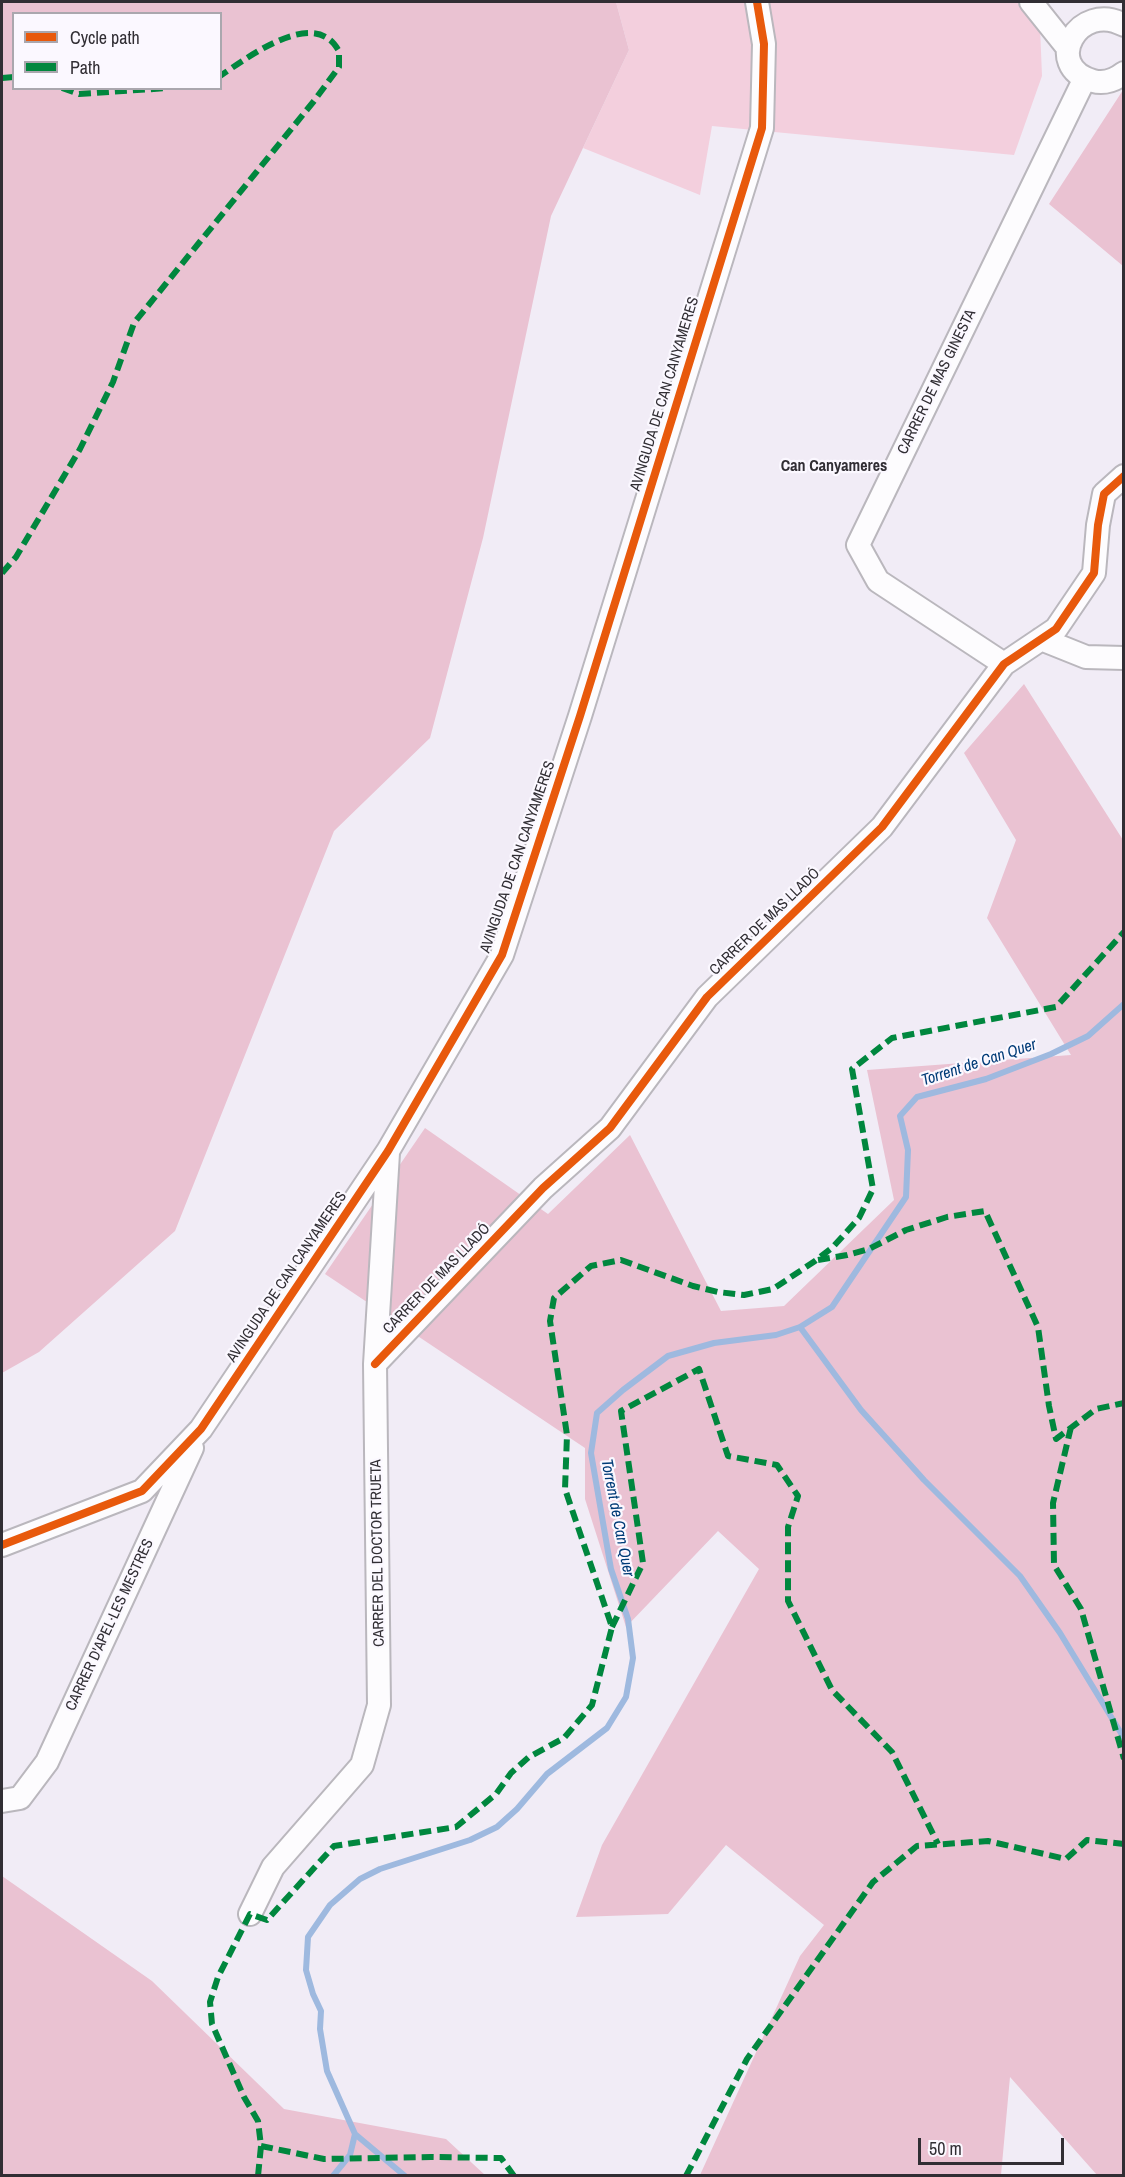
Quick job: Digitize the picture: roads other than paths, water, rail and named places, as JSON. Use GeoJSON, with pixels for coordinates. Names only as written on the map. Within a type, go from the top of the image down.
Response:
{"type":"FeatureCollection","features":[{"type":"Feature","properties":{"kind":"street","name":"AVINGUDA DE CAN CANYAMERES"},"geometry":{"type":"LineString","coordinates":[[2,1545],[142,1491],[201,1429],[388,1152],[502,955],[576,726],[762,128],[764,44],[758,2]]}},
{"type":"Feature","properties":{"kind":"street"},"geometry":{"type":"LineString","coordinates":[[1031,2],[1067,47]]}},
{"type":"Feature","properties":{"kind":"street"},"geometry":{"type":"LineString","coordinates":[[1124,24],[1106,16],[1085,19],[1076,26],[1067,47],[1068,57],[1073,67],[1085,78],[1096,82],[1108,81],[1124,73]]}},
{"type":"Feature","properties":{"kind":"street","name":"CARRER DE MAS GINESTA"},"geometry":{"type":"LineString","coordinates":[[1004,664],[878,581],[858,545],[1085,78]]}},
{"type":"Feature","properties":{"kind":"street","name":"CARRER DE MAS LLADÓ"},"geometry":{"type":"LineString","coordinates":[[375,1364],[543,1188],[610,1128],[707,998],[882,827],[1004,664],[1056,629],[1094,573],[1098,525],[1104,494],[1124,476]]}},
{"type":"Feature","properties":{"kind":"street"},"geometry":{"type":"LineString","coordinates":[[1041,639],[1086,657],[1124,658]]}},
{"type":"Feature","properties":{"kind":"street","name":"CARRER DEL DOCTOR TRUETA"},"geometry":{"type":"LineString","coordinates":[[250,1914],[273,1867],[362,1765],[379,1706],[375,1364],[388,1152]]}},
{"type":"Feature","properties":{"kind":"street","name":"CARRER D'APEL·LES MESTRES"},"geometry":{"type":"LineString","coordinates":[[2,1801],[20,1798],[47,1762],[201,1429]]}},
{"type":"Feature","properties":{"kind":"waterway","name":"Torrent de Can Quer"},"geometry":{"type":"LineString","coordinates":[[333,2176],[350,2155],[355,2134],[327,2071],[320,2029],[321,2011],[306,1970],[308,1937],[330,1905],[360,1879],[380,1869],[470,1840],[497,1827],[517,1809],[547,1774],[607,1728],[626,1697],[633,1658],[628,1619],[611,1569],[591,1453],[597,1413],[668,1356],[714,1343],[776,1335],[800,1327],[832,1307],[906,1197],[908,1150],[900,1116],[917,1097],[986,1079],[1051,1054],[1088,1036],[1124,1004]]}},
{"type":"Feature","properties":{"kind":"waterway"},"geometry":{"type":"LineString","coordinates":[[800,1327],[861,1410],[924,1480],[1020,1576],[1060,1633],[1124,1738]]}},
{"type":"Feature","properties":{"kind":"waterway"},"geometry":{"type":"LineString","coordinates":[[355,2134],[405,2176]]}},
{"type":"Feature","properties":{"kind":"district","name":"Can Canyameres"},"geometry":{"type":"Point","coordinates":[834,467]}}]}
